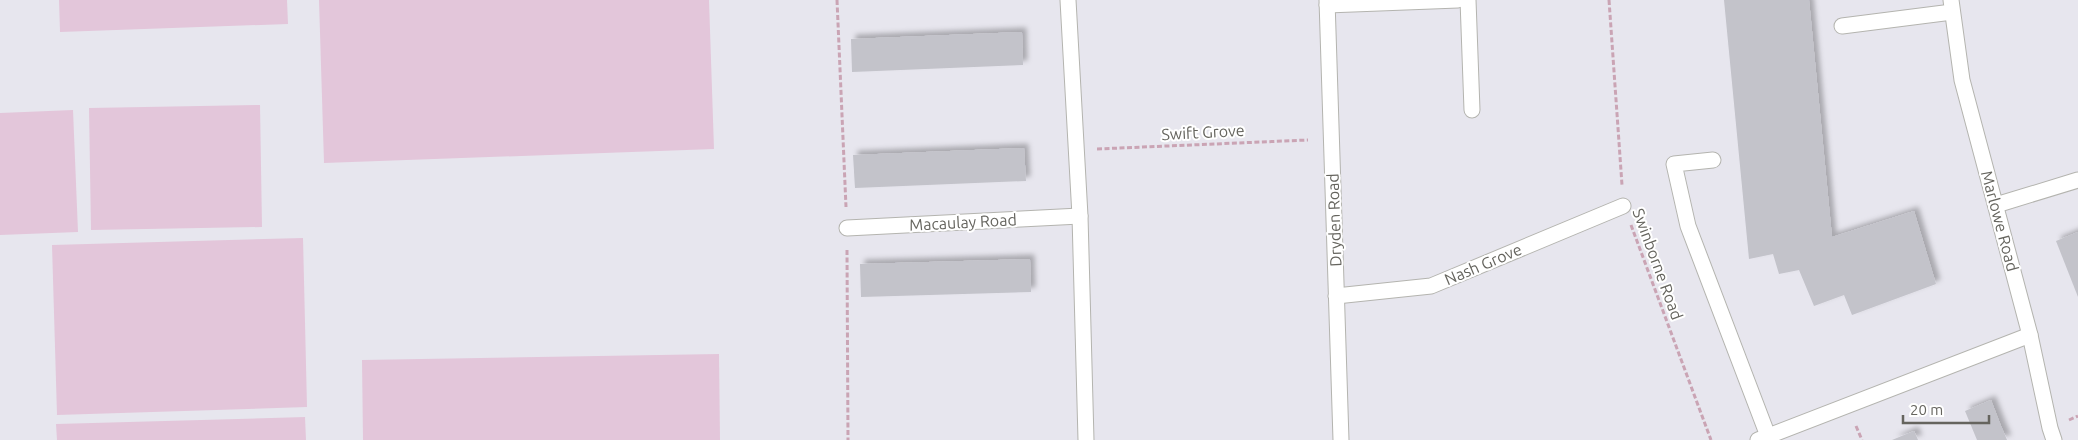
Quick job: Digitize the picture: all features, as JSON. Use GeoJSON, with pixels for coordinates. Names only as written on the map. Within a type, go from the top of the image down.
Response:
{"type":"FeatureCollection","features":[{"type":"Feature","properties":{"kind":"street"},"geometry":{"type":"LineString","coordinates":[[1068,0],[1080,216],[1086,440]]}},
{"type":"Feature","properties":{"kind":"street"},"geometry":{"type":"LineString","coordinates":[[1327,3],[1458,0]]}},
{"type":"Feature","properties":{"kind":"street"},"geometry":{"type":"LineString","coordinates":[[1468,0],[1472,110]]}},
{"type":"Feature","properties":{"kind":"street","name":"Dryden Road"},"geometry":{"type":"LineString","coordinates":[[1327,3],[1341,440]]}},
{"type":"Feature","properties":{"kind":"street"},"geometry":{"type":"LineString","coordinates":[[1842,26],[1952,6]]}},
{"type":"Feature","properties":{"kind":"street","name":"Marlowe Road"},"geometry":{"type":"LineString","coordinates":[[1952,6],[1962,80],[2030,335],[2054,440]]}},
{"type":"Feature","properties":{"kind":"street"},"geometry":{"type":"LineString","coordinates":[[1713,160],[1674,164],[1688,226],[1763,438],[2030,335]]}},
{"type":"Feature","properties":{"kind":"street"},"geometry":{"type":"LineString","coordinates":[[1996,205],[2078,180]]}},
{"type":"Feature","properties":{"kind":"street","name":"Nash Grove"},"geometry":{"type":"LineString","coordinates":[[1336,296],[1430,286],[1624,206]]}},
{"type":"Feature","properties":{"kind":"street","name":"Macaulay Road"},"geometry":{"type":"LineString","coordinates":[[847,228],[1080,216]]}},
{"type":"Feature","properties":{"kind":"path","name":"Swinborne Road"},"geometry":{"type":"LineString","coordinates":[[1609,0],[1624,206],[1711,440]]}},
{"type":"Feature","properties":{"kind":"path","name":"Swift Grove"},"geometry":{"type":"LineString","coordinates":[[1076,150],[1332,138]]}},
{"type":"Feature","properties":{"kind":"shaded area"},"geometry":{"type":"Polygon","coordinates":[[[59,0],[287,0],[288,24],[60,32],[59,0]]]}},
{"type":"Feature","properties":{"kind":"shaded area"},"geometry":{"type":"Polygon","coordinates":[[[319,0],[709,0],[714,149],[324,163],[319,0]]]}},
{"type":"Feature","properties":{"kind":"shaded area"},"geometry":{"type":"Polygon","coordinates":[[[260,105],[262,227],[91,230],[89,108],[260,105]]]}},
{"type":"Feature","properties":{"kind":"shaded area"},"geometry":{"type":"Polygon","coordinates":[[[73,110],[78,232],[0,235],[0,113],[73,110]]]}},
{"type":"Feature","properties":{"kind":"shaded area"},"geometry":{"type":"Polygon","coordinates":[[[303,238],[307,407],[57,415],[52,245],[303,238]]]}},
{"type":"Feature","properties":{"kind":"shaded area"},"geometry":{"type":"Polygon","coordinates":[[[719,354],[720,440],[363,440],[362,360],[719,354]]]}},
{"type":"Feature","properties":{"kind":"shaded area"},"geometry":{"type":"Polygon","coordinates":[[[305,417],[306,440],[57,440],[56,424],[305,417]]]}},
{"type":"Feature","properties":{"kind":"building"},"geometry":{"type":"Polygon","coordinates":[[[1724,0],[1809,0],[1832,237],[1914,211],[1936,284],[1852,315],[1844,295],[1814,306],[1799,270],[1779,274],[1773,254],[1749,259],[1724,0]]]}},
{"type":"Feature","properties":{"kind":"building"},"geometry":{"type":"Polygon","coordinates":[[[1022,32],[1023,65],[852,72],[851,39],[1022,32]]]}},
{"type":"Feature","properties":{"kind":"building"},"geometry":{"type":"Polygon","coordinates":[[[1024,148],[1026,181],[855,188],[853,155],[1024,148]]]}},
{"type":"Feature","properties":{"kind":"building"},"geometry":{"type":"Polygon","coordinates":[[[2078,232],[2078,297],[2056,241],[2078,232]]]}},
{"type":"Feature","properties":{"kind":"building"},"geometry":{"type":"Polygon","coordinates":[[[1030,259],[1031,292],[861,297],[860,264],[1030,259]]]}},
{"type":"Feature","properties":{"kind":"building"},"geometry":{"type":"Polygon","coordinates":[[[1991,400],[2007,440],[1977,440],[1965,411],[1991,400]]]}},
{"type":"Feature","properties":{"kind":"building"},"geometry":{"type":"Polygon","coordinates":[[[1914,431],[1918,440],[1892,440],[1914,431]]]}}]}
